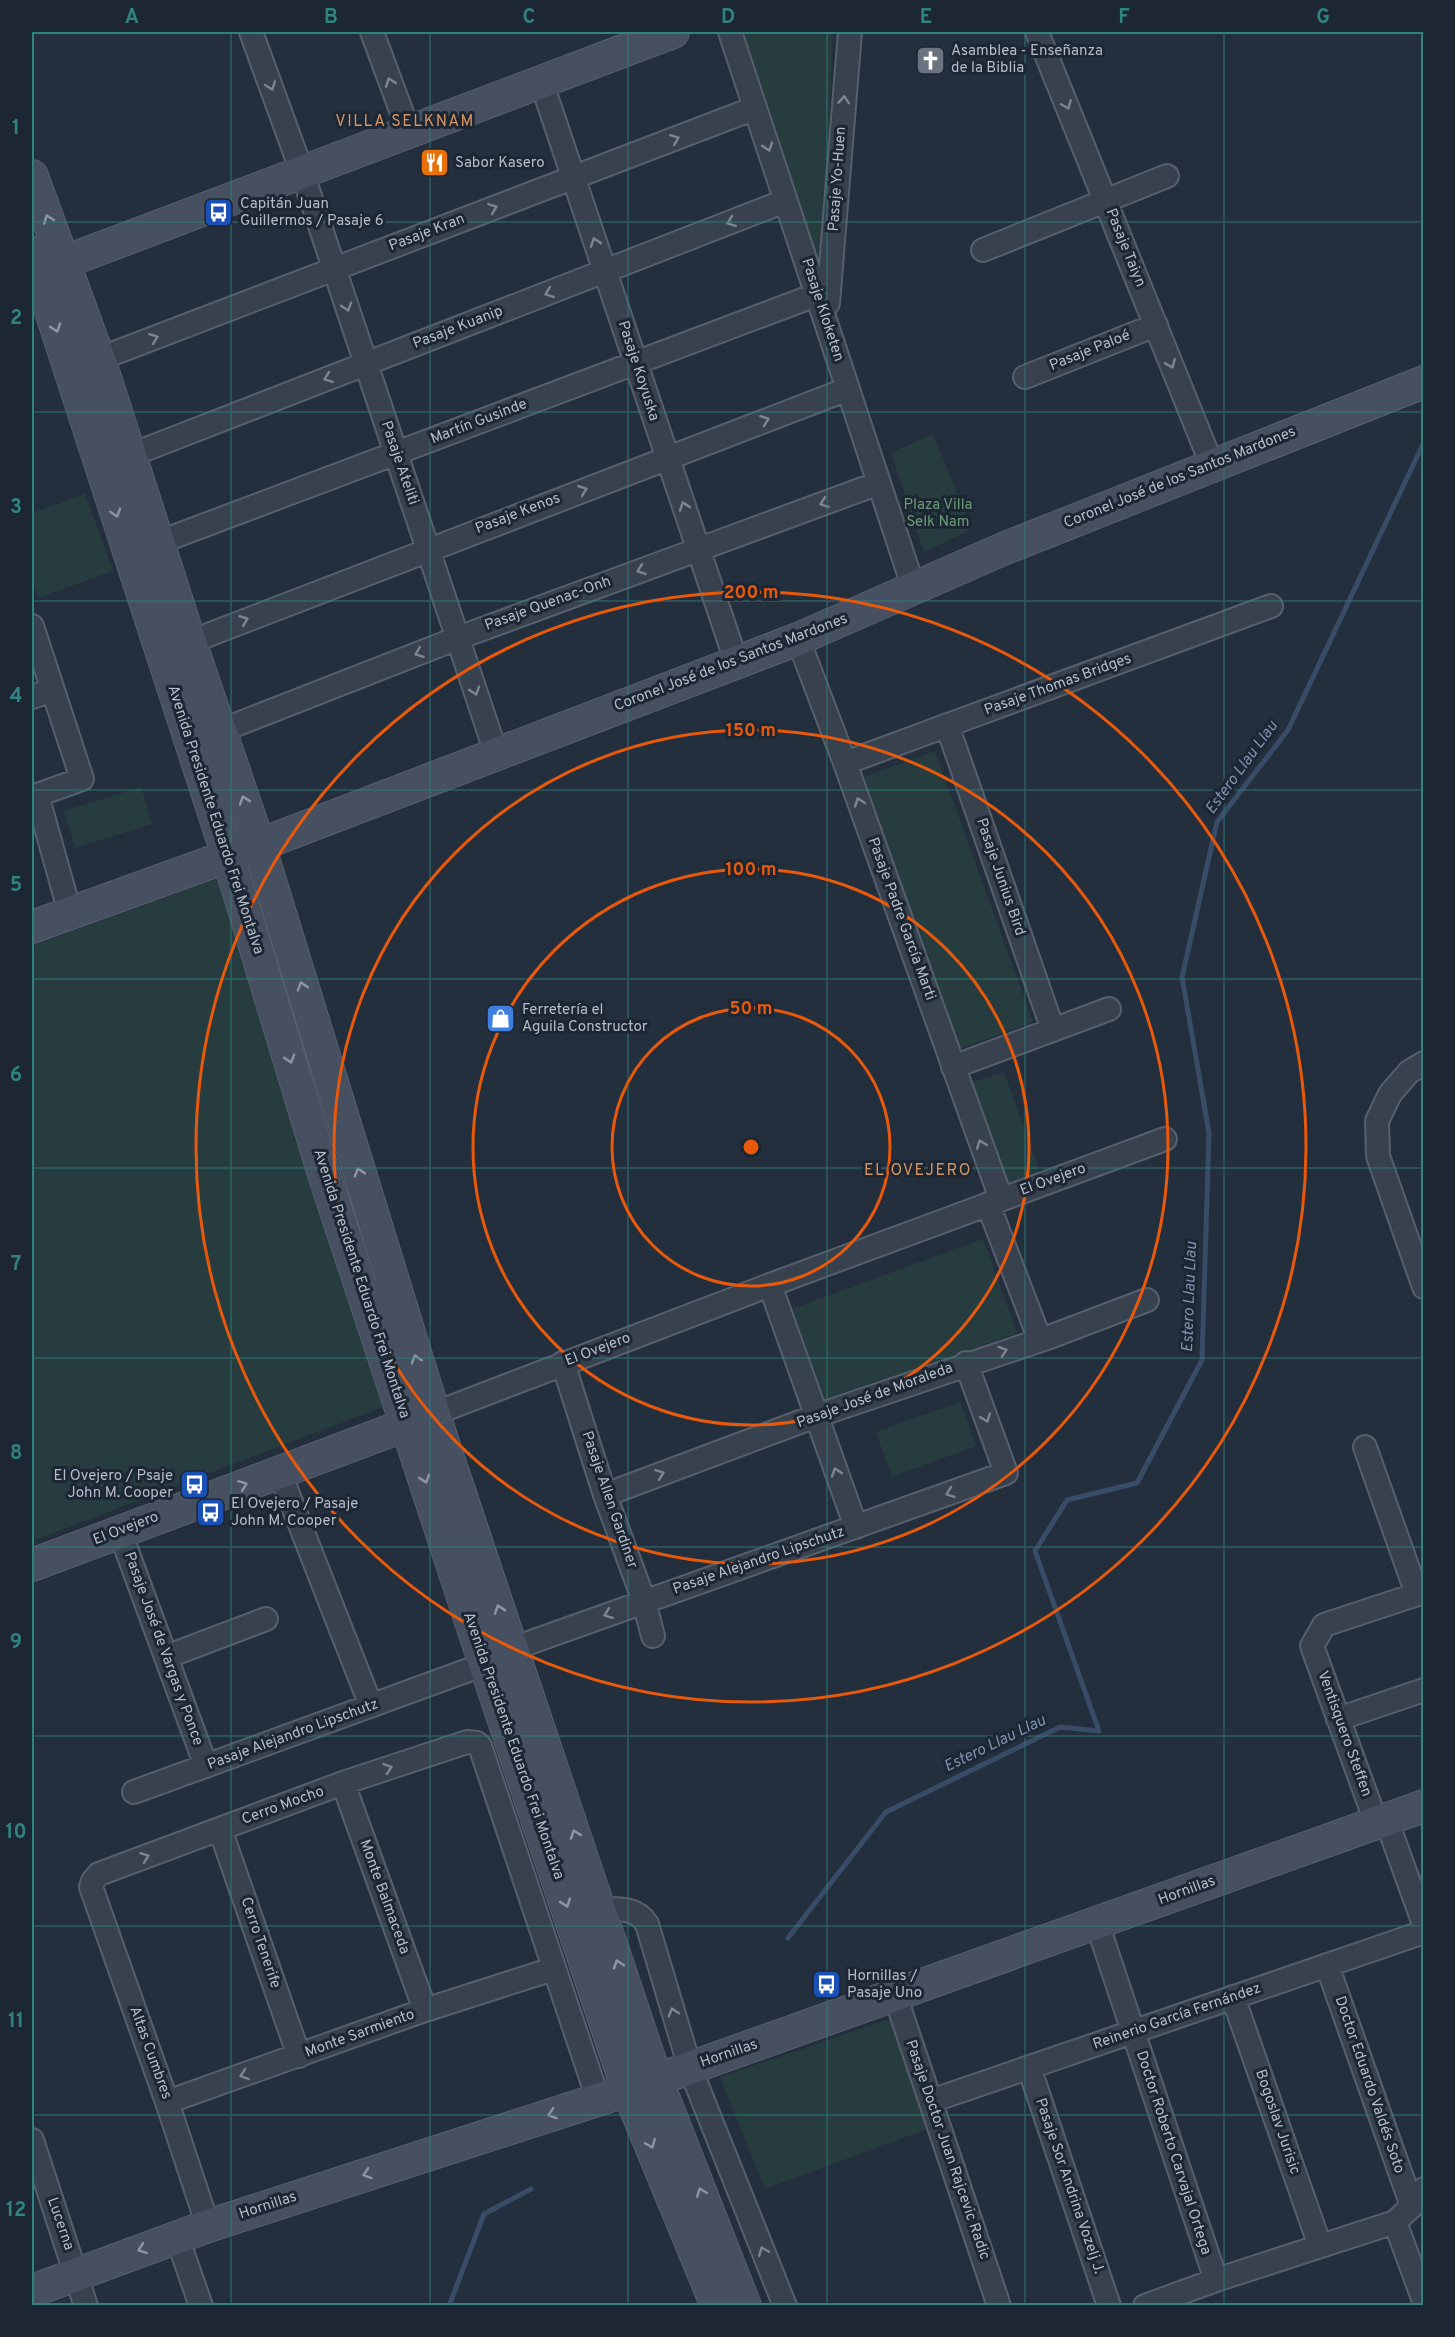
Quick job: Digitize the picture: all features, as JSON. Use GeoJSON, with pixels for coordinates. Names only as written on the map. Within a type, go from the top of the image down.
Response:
{"type":"FeatureCollection","features":[{"type":"Feature","properties":{"kind":"main road"},"geometry":{"type":"LineString","coordinates":[[41,265],[302,172],[670,32]]}},
{"type":"Feature","properties":{"kind":"main road","name":"Avenida Presidente Eduardo Frei Montalva"},"geometry":{"type":"LineString","coordinates":[[32,176],[41,265],[143,548],[228,856],[323,1171],[512,1649],[600,1909],[642,2084],[745,2306]]}},
{"type":"Feature","properties":{"kind":"main road","name":"Avenida Presidente Eduardo Frei Montalva"},"geometry":{"type":"LineString","coordinates":[[41,265],[99,359],[131,455],[143,548],[190,642],[259,845],[420,1419],[485,1664],[642,2084],[717,2306]]}},
{"type":"Feature","properties":{"kind":"main road","name":"Coronel José de los Santos Mardones"},"geometry":{"type":"LineString","coordinates":[[32,927],[259,845],[798,639],[1003,549],[1424,382]]}},
{"type":"Feature","properties":{"kind":"main road","name":"El Ovejero"},"geometry":{"type":"LineString","coordinates":[[32,1565],[420,1419]]}},
{"type":"Feature","properties":{"kind":"main road","name":"Hornillas"},"geometry":{"type":"LineString","coordinates":[[32,2291],[208,2226],[690,2068],[1424,1806]]}},
{"type":"Feature","properties":{"kind":"street","name":"Pasaje Ateliti"},"geometry":{"type":"LineString","coordinates":[[251,32],[302,172],[496,753]]}},
{"type":"Feature","properties":{"kind":"street"},"geometry":{"type":"LineString","coordinates":[[372,32],[409,132]]}},
{"type":"Feature","properties":{"kind":"street","name":"Pasaje Kloketen"},"geometry":{"type":"LineString","coordinates":[[730,32],[786,201],[823,292],[827,326],[914,589]]}},
{"type":"Feature","properties":{"kind":"street","name":"Pasaje Yo-Huen"},"geometry":{"type":"LineString","coordinates":[[823,292],[850,32]]}},
{"type":"Feature","properties":{"kind":"street","name":"Pasaje Taiyn"},"geometry":{"type":"LineString","coordinates":[[1037,32],[1212,465]]}},
{"type":"Feature","properties":{"kind":"street","name":"Pasaje Koyuska"},"geometry":{"type":"LineString","coordinates":[[542,81],[736,661]]}},
{"type":"Feature","properties":{"kind":"street","name":"Pasaje Kran"},"geometry":{"type":"LineString","coordinates":[[99,359],[755,108]]}},
{"type":"Feature","properties":{"kind":"street"},"geometry":{"type":"LineString","coordinates":[[983,250],[1167,176]]}},
{"type":"Feature","properties":{"kind":"street","name":"Pasaje Kuanip"},"geometry":{"type":"LineString","coordinates":[[131,455],[786,201]]}},
{"type":"Feature","properties":{"kind":"street","name":"Martín Gusinde"},"geometry":{"type":"LineString","coordinates":[[143,548],[823,292]]}},
{"type":"Feature","properties":{"kind":"street","name":"Pasaje Paloé"},"geometry":{"type":"LineString","coordinates":[[1025,377],[1156,326]]}},
{"type":"Feature","properties":{"kind":"street","name":"Pasaje Kenos"},"geometry":{"type":"LineString","coordinates":[[190,642],[848,389]]}},
{"type":"Feature","properties":{"kind":"street","name":"Pasaje Quenac-Onh"},"geometry":{"type":"LineString","coordinates":[[220,731],[458,638],[879,483]]}},
{"type":"Feature","properties":{"kind":"street","name":"Pasaje Thomas Bridges"},"geometry":{"type":"LineString","coordinates":[[845,763],[1271,606]]}},
{"type":"Feature","properties":{"kind":"street"},"geometry":{"type":"LineString","coordinates":[[32,626],[42,693],[82,779],[34,796],[70,913]]}},
{"type":"Feature","properties":{"kind":"street","name":"Pasaje Padre García Marti"},"geometry":{"type":"LineString","coordinates":[[798,639],[845,763],[953,1067],[994,1202],[1040,1340]]}},
{"type":"Feature","properties":{"kind":"street","name":"Pasaje Junius Bird"},"geometry":{"type":"LineString","coordinates":[[948,725],[1053,1030]]}},
{"type":"Feature","properties":{"kind":"street"},"geometry":{"type":"LineString","coordinates":[[953,1067],[1109,1009]]}},
{"type":"Feature","properties":{"kind":"street"},"geometry":{"type":"LineString","coordinates":[[1424,1063],[1409,1072],[1390,1094],[1377,1120],[1378,1156],[1424,1287]]}},
{"type":"Feature","properties":{"kind":"street","name":"El Ovejero"},"geometry":{"type":"LineString","coordinates":[[420,1419],[770,1285],[1165,1139]]}},
{"type":"Feature","properties":{"kind":"street"},"geometry":{"type":"LineString","coordinates":[[770,1285],[856,1527]]}},
{"type":"Feature","properties":{"kind":"street","name":"Pasaje José de Moraleda"},"geometry":{"type":"LineString","coordinates":[[605,1495],[816,1416],[966,1363],[1040,1340],[1147,1300]]}},
{"type":"Feature","properties":{"kind":"street","name":"Pasaje Allen Gardiner"},"geometry":{"type":"LineString","coordinates":[[563,1363],[605,1495],[644,1601],[653,1636]]}},
{"type":"Feature","properties":{"kind":"street","name":"Pasaje Alejandro Lipschutz"},"geometry":{"type":"LineString","coordinates":[[512,1649],[1006,1473],[966,1363]]}},
{"type":"Feature","properties":{"kind":"street"},"geometry":{"type":"LineString","coordinates":[[1365,1447],[1420,1593]]}},
{"type":"Feature","properties":{"kind":"street"},"geometry":{"type":"LineString","coordinates":[[279,1471],[371,1706]]}},
{"type":"Feature","properties":{"kind":"street","name":"Pasaje José de Vargas y Ponce"},"geometry":{"type":"LineString","coordinates":[[120,1532],[206,1766]]}},
{"type":"Feature","properties":{"kind":"street","name":"Ventisquero Steffen"},"geometry":{"type":"LineString","coordinates":[[1420,1593],[1324,1625],[1312,1646],[1338,1719],[1424,1924]]}},
{"type":"Feature","properties":{"kind":"street"},"geometry":{"type":"LineString","coordinates":[[166,1657],[266,1619]]}},
{"type":"Feature","properties":{"kind":"street","name":"Pasaje Alejandro Lipschutz"},"geometry":{"type":"LineString","coordinates":[[134,1792],[485,1664]]}},
{"type":"Feature","properties":{"kind":"street"},"geometry":{"type":"LineString","coordinates":[[1338,1719],[1424,1690]]}},
{"type":"Feature","properties":{"kind":"street","name":"Cerro Mocho"},"geometry":{"type":"LineString","coordinates":[[93,1881],[99,1874],[343,1784],[467,1742],[477,1743]]}},
{"type":"Feature","properties":{"kind":"street","name":"Avenida Presidente Eduardo Frei Montalva"},"geometry":{"type":"LineString","coordinates":[[477,1743],[484,1758],[598,2099]]}},
{"type":"Feature","properties":{"kind":"street","name":"Monte Balmaceda"},"geometry":{"type":"LineString","coordinates":[[343,1784],[425,2010]]}},
{"type":"Feature","properties":{"kind":"street","name":"Cerro Tenerife"},"geometry":{"type":"LineString","coordinates":[[220,1829],[299,2056]]}},
{"type":"Feature","properties":{"kind":"street","name":"Altas Cumbres"},"geometry":{"type":"LineString","coordinates":[[93,1881],[91,1887],[208,2226]]}},
{"type":"Feature","properties":{"kind":"street"},"geometry":{"type":"LineString","coordinates":[[600,1909],[630,1910],[643,1918],[647,1924],[690,2068],[785,2306]]}},
{"type":"Feature","properties":{"kind":"street","name":"Doctor Roberto Carvajal Ortega"},"geometry":{"type":"LineString","coordinates":[[1097,1923],[1216,2280]]}},
{"type":"Feature","properties":{"kind":"street","name":"Reinerio García Fernández"},"geometry":{"type":"LineString","coordinates":[[931,2101],[1424,1932]]}},
{"type":"Feature","properties":{"kind":"street","name":"Doctor Eduardo Valdés Soto"},"geometry":{"type":"LineString","coordinates":[[1327,1965],[1418,2197]]}},
{"type":"Feature","properties":{"kind":"street","name":"Monte Sarmiento"},"geometry":{"type":"LineString","coordinates":[[167,2102],[425,2010],[553,1969]]}},
{"type":"Feature","properties":{"kind":"street","name":"Pasaje Doctor Juan Rajcevic Radic"},"geometry":{"type":"LineString","coordinates":[[895,1995],[999,2306]]}},
{"type":"Feature","properties":{"kind":"street","name":"Bogoslav Jurisic"},"geometry":{"type":"LineString","coordinates":[[1233,1997],[1320,2246]]}},
{"type":"Feature","properties":{"kind":"street","name":"Pasaje Sor Andrina Vozelj J."},"geometry":{"type":"LineString","coordinates":[[1029,2067],[1109,2306]]}},
{"type":"Feature","properties":{"kind":"street","name":"Lucerna"},"geometry":{"type":"LineString","coordinates":[[32,2140],[86,2306]]}},
{"type":"Feature","properties":{"kind":"street"},"geometry":{"type":"LineString","coordinates":[[1145,2306],[1197,2297],[1216,2280],[1395,2222],[1418,2197]]}},
{"type":"Feature","properties":{"kind":"street"},"geometry":{"type":"LineString","coordinates":[[1395,2222],[1424,2301]]}},
{"type":"Feature","properties":{"kind":"street"},"geometry":{"type":"LineString","coordinates":[[177,2237],[201,2306]]}},
{"type":"Feature","properties":{"kind":"green space"},"geometry":{"type":"Polygon","coordinates":[[[735,32],[833,32],[822,283],[735,32]]]}},
{"type":"Feature","properties":{"kind":"green space","name":"Plaza Villa Selk Nam"},"geometry":{"type":"Polygon","coordinates":[[[933,434],[972,529],[924,552],[891,453],[933,434]]]}},
{"type":"Feature","properties":{"kind":"green space"},"geometry":{"type":"Polygon","coordinates":[[[85,494],[113,571],[38,598],[32,579],[32,513],[85,494]]]}},
{"type":"Feature","properties":{"kind":"green space"},"geometry":{"type":"Polygon","coordinates":[[[935,751],[1033,1022],[956,1050],[858,779],[935,751]]]}},
{"type":"Feature","properties":{"kind":"green space"},"geometry":{"type":"Polygon","coordinates":[[[141,787],[152,824],[75,848],[64,811],[141,787]]]}},
{"type":"Feature","properties":{"kind":"green space"},"geometry":{"type":"Polygon","coordinates":[[[218,878],[385,1406],[32,1541],[32,946],[218,878]]]}},
{"type":"Feature","properties":{"kind":"green space"},"geometry":{"type":"Polygon","coordinates":[[[1004,1072],[1041,1176],[1005,1189],[968,1084],[1004,1072]]]}},
{"type":"Feature","properties":{"kind":"green space"},"geometry":{"type":"Polygon","coordinates":[[[983,1239],[1017,1333],[823,1403],[789,1310],[983,1239]]]}},
{"type":"Feature","properties":{"kind":"green space"},"geometry":{"type":"Polygon","coordinates":[[[960,1402],[976,1446],[892,1477],[876,1432],[960,1402]]]}},
{"type":"Feature","properties":{"kind":"green space"},"geometry":{"type":"Polygon","coordinates":[[[893,2018],[933,2127],[765,2189],[720,2077],[893,2018]]]}},
{"type":"Feature","properties":{"kind":"waterway","name":"Estero Llau Llau"},"geometry":{"type":"LineString","coordinates":[[788,1938],[886,1812],[1060,1727],[1099,1731],[1035,1551],[1067,1500],[1137,1483],[1202,1360],[1209,1133],[1182,977],[1217,822],[1288,730],[1424,442]]}},
{"type":"Feature","properties":{"kind":"waterway","name":"Estero Llau Llau"},"geometry":{"type":"LineString","coordinates":[[449,2306],[484,2214],[531,2189]]}},
{"type":"Feature","properties":{"kind":"place","name":"Asamblea - Enseñanza de la Biblia"},"geometry":{"type":"Point","coordinates":[930,60]}},
{"type":"Feature","properties":{"kind":"place","name":"Sabor Kasero"},"geometry":{"type":"Point","coordinates":[434,163]}},
{"type":"Feature","properties":{"kind":"place","name":"Capitán Juan Guillermos / Pasaje 6"},"geometry":{"type":"Point","coordinates":[219,213]}},
{"type":"Feature","properties":{"kind":"place","name":"Ferretería el Aguila Constructor"},"geometry":{"type":"Point","coordinates":[501,1019]}},
{"type":"Feature","properties":{"kind":"place","name":"El Ovejero / Psaje John M. Cooper"},"geometry":{"type":"Point","coordinates":[194,1485]}},
{"type":"Feature","properties":{"kind":"place","name":"El Ovejero / Pasaje John M. Cooper"},"geometry":{"type":"Point","coordinates":[210,1513]}},
{"type":"Feature","properties":{"kind":"place","name":"Hornillas / Pasaje Uno"},"geometry":{"type":"Point","coordinates":[826,1985]}},
{"type":"Feature","properties":{"kind":"district","name":"VILLA SELKNAM"},"geometry":{"type":"Point","coordinates":[405,122]}},
{"type":"Feature","properties":{"kind":"district","name":"EL OVEJERO"},"geometry":{"type":"Point","coordinates":[918,1171]}}]}
